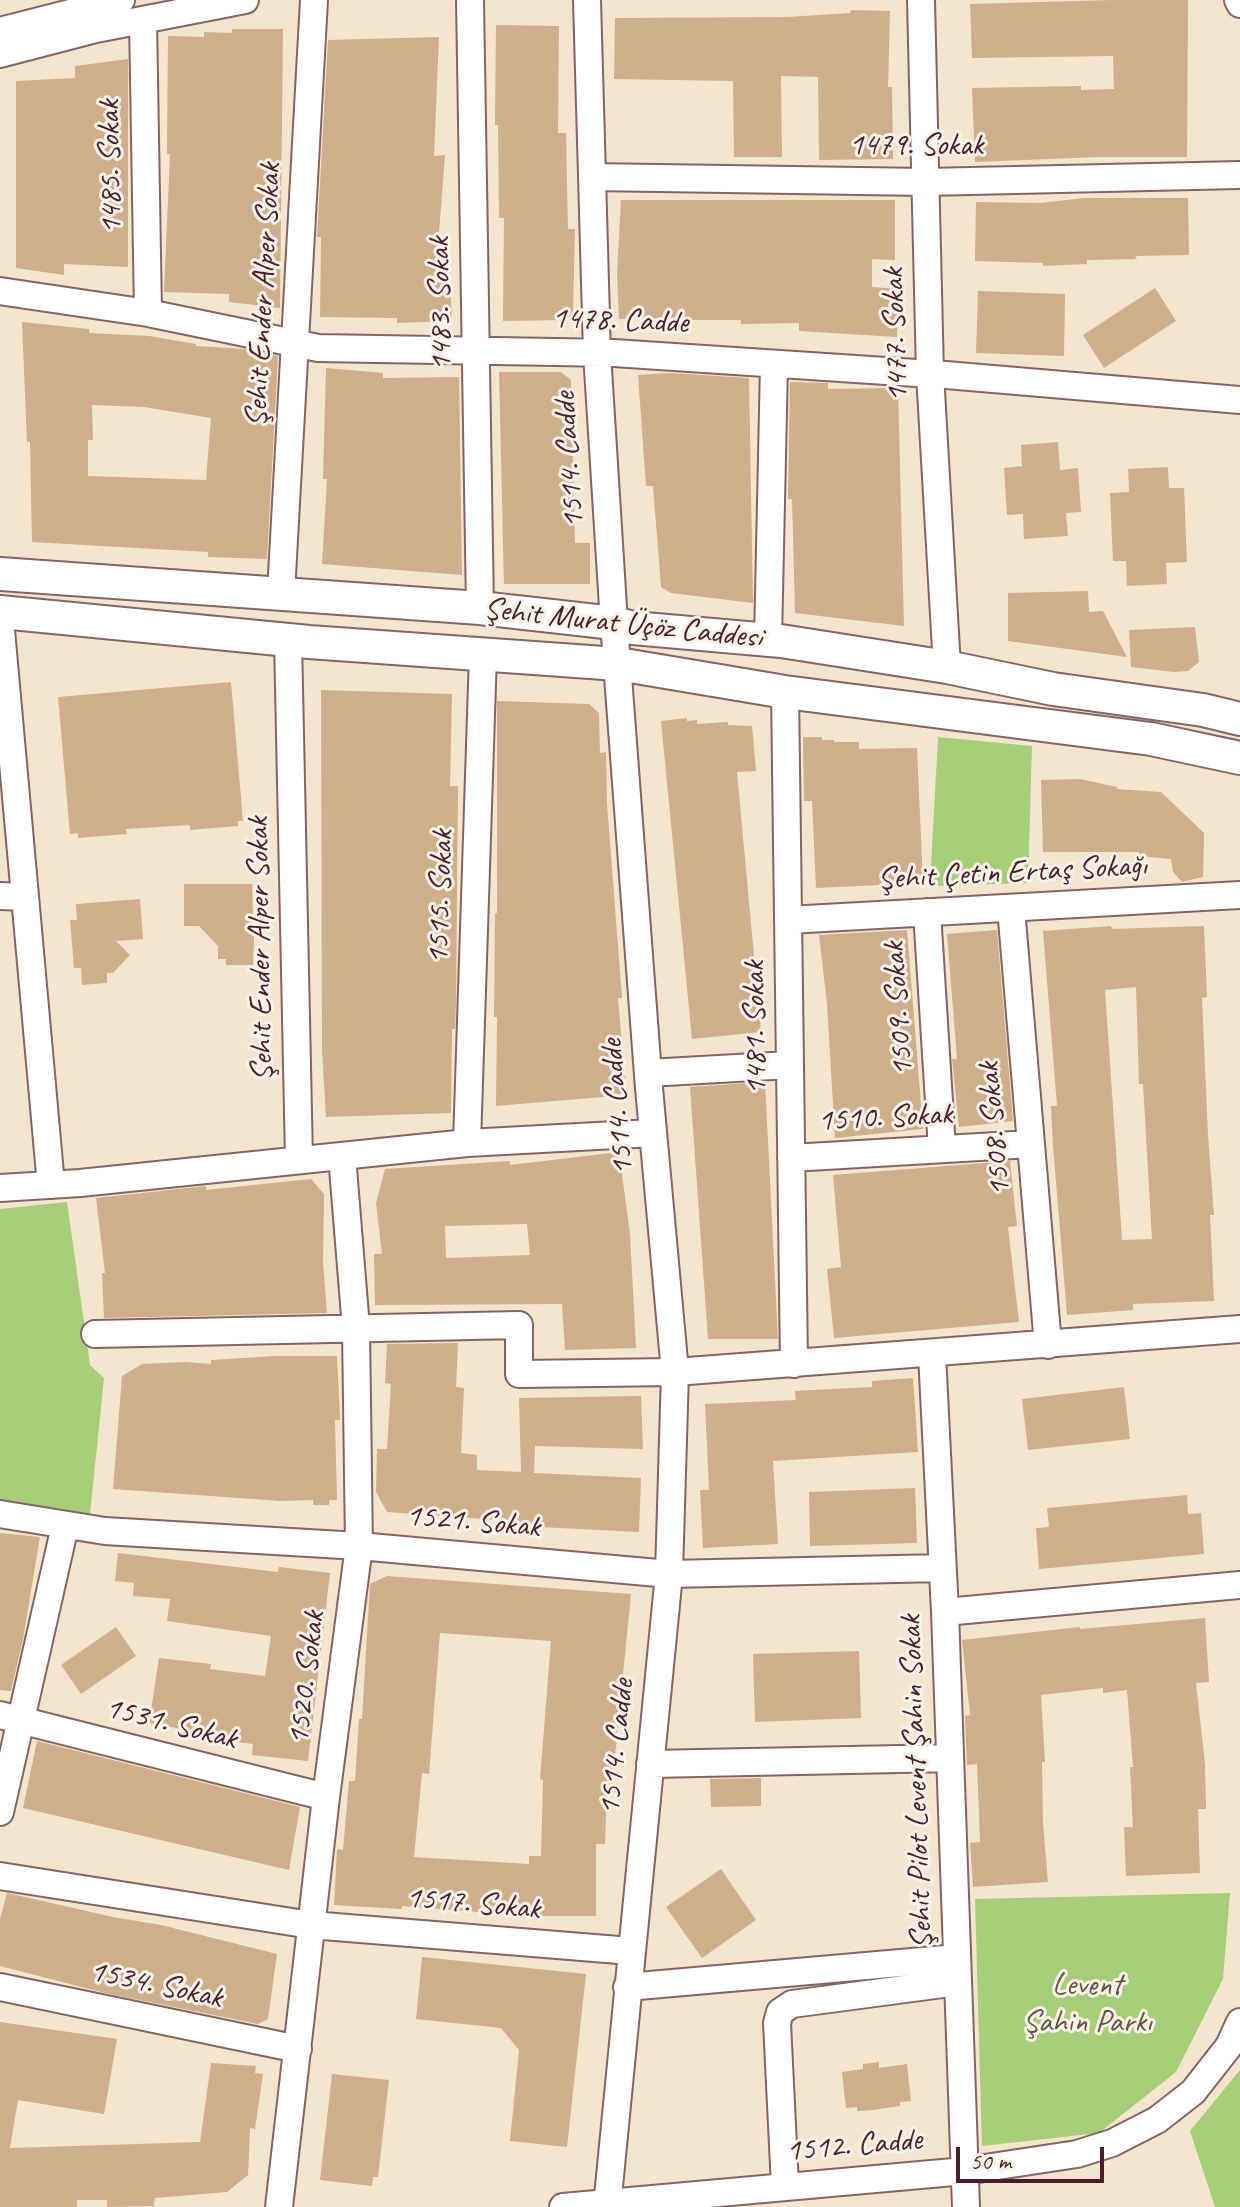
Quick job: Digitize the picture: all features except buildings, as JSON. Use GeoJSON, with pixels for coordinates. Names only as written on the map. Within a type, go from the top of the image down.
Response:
{"type":"FeatureCollection","features":[{"type":"Feature","properties":{"kind":"main road","name":"Şehit Murat Üçöz Caddesi"},"geometry":{"type":"LineString","coordinates":[[0,574],[480,608],[614,623],[633,628],[768,640],[947,667],[1053,689],[1203,710],[1240,719]]}},
{"type":"Feature","properties":{"kind":"main road","name":"Şehit Murat Üçöz Caddesi"},"geometry":{"type":"LineString","coordinates":[[0,612],[288,640],[618,664],[785,692],[1151,739],[1240,758]]}},
{"type":"Feature","properties":{"kind":"street"},"geometry":{"type":"LineString","coordinates":[[0,31],[121,0]]}},
{"type":"Feature","properties":{"kind":"street"},"geometry":{"type":"LineString","coordinates":[[0,54],[143,20],[245,0]]}},
{"type":"Feature","properties":{"kind":"street","name":"Şehit Ender Alper Sokak"},"geometry":{"type":"LineString","coordinates":[[281,593],[314,0]]}},
{"type":"Feature","properties":{"kind":"street","name":"1483. Sokak"},"geometry":{"type":"LineString","coordinates":[[470,0],[480,608]]}},
{"type":"Feature","properties":{"kind":"street","name":"1514. Cadde"},"geometry":{"type":"LineString","coordinates":[[587,0],[597,353],[614,623],[648,1073],[675,1372],[669,1574],[607,2204]]}},
{"type":"Feature","properties":{"kind":"street","name":"1477. Sokak"},"geometry":{"type":"LineString","coordinates":[[921,0],[930,374],[947,667]]}},
{"type":"Feature","properties":{"kind":"street","name":"1485. Sokak"},"geometry":{"type":"LineString","coordinates":[[143,20],[148,313]]}},
{"type":"Feature","properties":{"kind":"street","name":"1479. Sokak"},"geometry":{"type":"LineString","coordinates":[[592,177],[926,182],[1240,175]]}},
{"type":"Feature","properties":{"kind":"street","name":"1478. Cadde"},"geometry":{"type":"LineString","coordinates":[[0,291],[148,313],[318,348],[597,353],[930,374],[1240,400]]}},
{"type":"Feature","properties":{"kind":"street"},"geometry":{"type":"LineString","coordinates":[[768,640],[774,364]]}},
{"type":"Feature","properties":{"kind":"street"},"geometry":{"type":"LineString","coordinates":[[0,619],[13,896],[51,1185]]}},
{"type":"Feature","properties":{"kind":"street","name":"Şehit Ender Alper Sokak"},"geometry":{"type":"LineString","coordinates":[[288,640],[299,1160]]}},
{"type":"Feature","properties":{"kind":"street","name":"1515. Sokak"},"geometry":{"type":"LineString","coordinates":[[467,1143],[483,654]]}},
{"type":"Feature","properties":{"kind":"street","name":"1481. Sokak"},"geometry":{"type":"LineString","coordinates":[[785,692],[794,1364]]}},
{"type":"Feature","properties":{"kind":"street","name":"Şehit Çetin Ertaş Sokağı"},"geometry":{"type":"LineString","coordinates":[[788,920],[1240,895]]}},
{"type":"Feature","properties":{"kind":"street","name":"1508. Sokak"},"geometry":{"type":"LineString","coordinates":[[1011,908],[1048,1345]]}},
{"type":"Feature","properties":{"kind":"street","name":"1509. Sokak"},"geometry":{"type":"LineString","coordinates":[[927,912],[942,1149]]}},
{"type":"Feature","properties":{"kind":"street"},"geometry":{"type":"LineString","coordinates":[[648,1073],[790,1065]]}},
{"type":"Feature","properties":{"kind":"street"},"geometry":{"type":"LineString","coordinates":[[0,1188],[467,1143],[653,1133]]}},
{"type":"Feature","properties":{"kind":"street","name":"1510. Sokak"},"geometry":{"type":"LineString","coordinates":[[791,1158],[1031,1144]]}},
{"type":"Feature","properties":{"kind":"street","name":"1520. Sokak"},"geometry":{"type":"LineString","coordinates":[[279,2207],[326,1797],[359,1546],[356,1328],[342,1156]]}},
{"type":"Feature","properties":{"kind":"street"},"geometry":{"type":"LineString","coordinates":[[95,1334],[519,1325],[519,1374],[675,1372],[1240,1329]]}},
{"type":"Feature","properties":{"kind":"street","name":"Şehit Pilot Levent Şahin Sokak"},"geometry":{"type":"LineString","coordinates":[[932,1354],[945,1612],[966,2207]]}},
{"type":"Feature","properties":{"kind":"street","name":"1521. Sokak"},"geometry":{"type":"LineString","coordinates":[[0,1514],[105,1531],[359,1546],[669,1574],[942,1568]]}},
{"type":"Feature","properties":{"kind":"street"},"geometry":{"type":"LineString","coordinates":[[0,1812],[10,1718],[65,1526]]}},
{"type":"Feature","properties":{"kind":"street"},"geometry":{"type":"LineString","coordinates":[[945,1612],[1240,1585]]}},
{"type":"Feature","properties":{"kind":"street","name":"1531. Sokak"},"geometry":{"type":"LineString","coordinates":[[10,1718],[326,1797]]}},
{"type":"Feature","properties":{"kind":"street"},"geometry":{"type":"LineString","coordinates":[[650,1764],[950,1758]]}},
{"type":"Feature","properties":{"kind":"street","name":"1517. Sokak"},"geometry":{"type":"LineString","coordinates":[[0,1876],[311,1925],[631,1951]]}},
{"type":"Feature","properties":{"kind":"street"},"geometry":{"type":"LineString","coordinates":[[627,1987],[958,1970]]}},
{"type":"Feature","properties":{"kind":"street"},"geometry":{"type":"LineString","coordinates":[[785,2186],[777,2023],[780,2012],[792,2004],[958,1970]]}},
{"type":"Feature","properties":{"kind":"street","name":"1534. Sokak"},"geometry":{"type":"LineString","coordinates":[[0,1987],[298,2049]]}},
{"type":"Feature","properties":{"kind":"street","name":"1512. Cadde"},"geometry":{"type":"LineString","coordinates":[[563,2207],[965,2171],[1077,2154],[1112,2143],[1157,2120],[1193,2092],[1229,2046],[1240,2022]]}},
{"type":"Feature","properties":{"kind":"green space"},"geometry":{"type":"Polygon","coordinates":[[[938,737],[1032,746],[1028,883],[930,886],[938,737]]]}},
{"type":"Feature","properties":{"kind":"green space"},"geometry":{"type":"Polygon","coordinates":[[[67,1202],[90,1365],[104,1378],[90,1514],[0,1502],[0,1209],[67,1202]]]}},
{"type":"Feature","properties":{"kind":"green space","name":"Levent Şahin Parkı"},"geometry":{"type":"Polygon","coordinates":[[[1230,1893],[1223,1979],[1176,2072],[1099,2133],[982,2146],[975,1899],[1230,1893]]]}},
{"type":"Feature","properties":{"kind":"green space"},"geometry":{"type":"Polygon","coordinates":[[[1240,2070],[1240,2207],[1215,2207],[1190,2131],[1240,2070]]]}}]}
